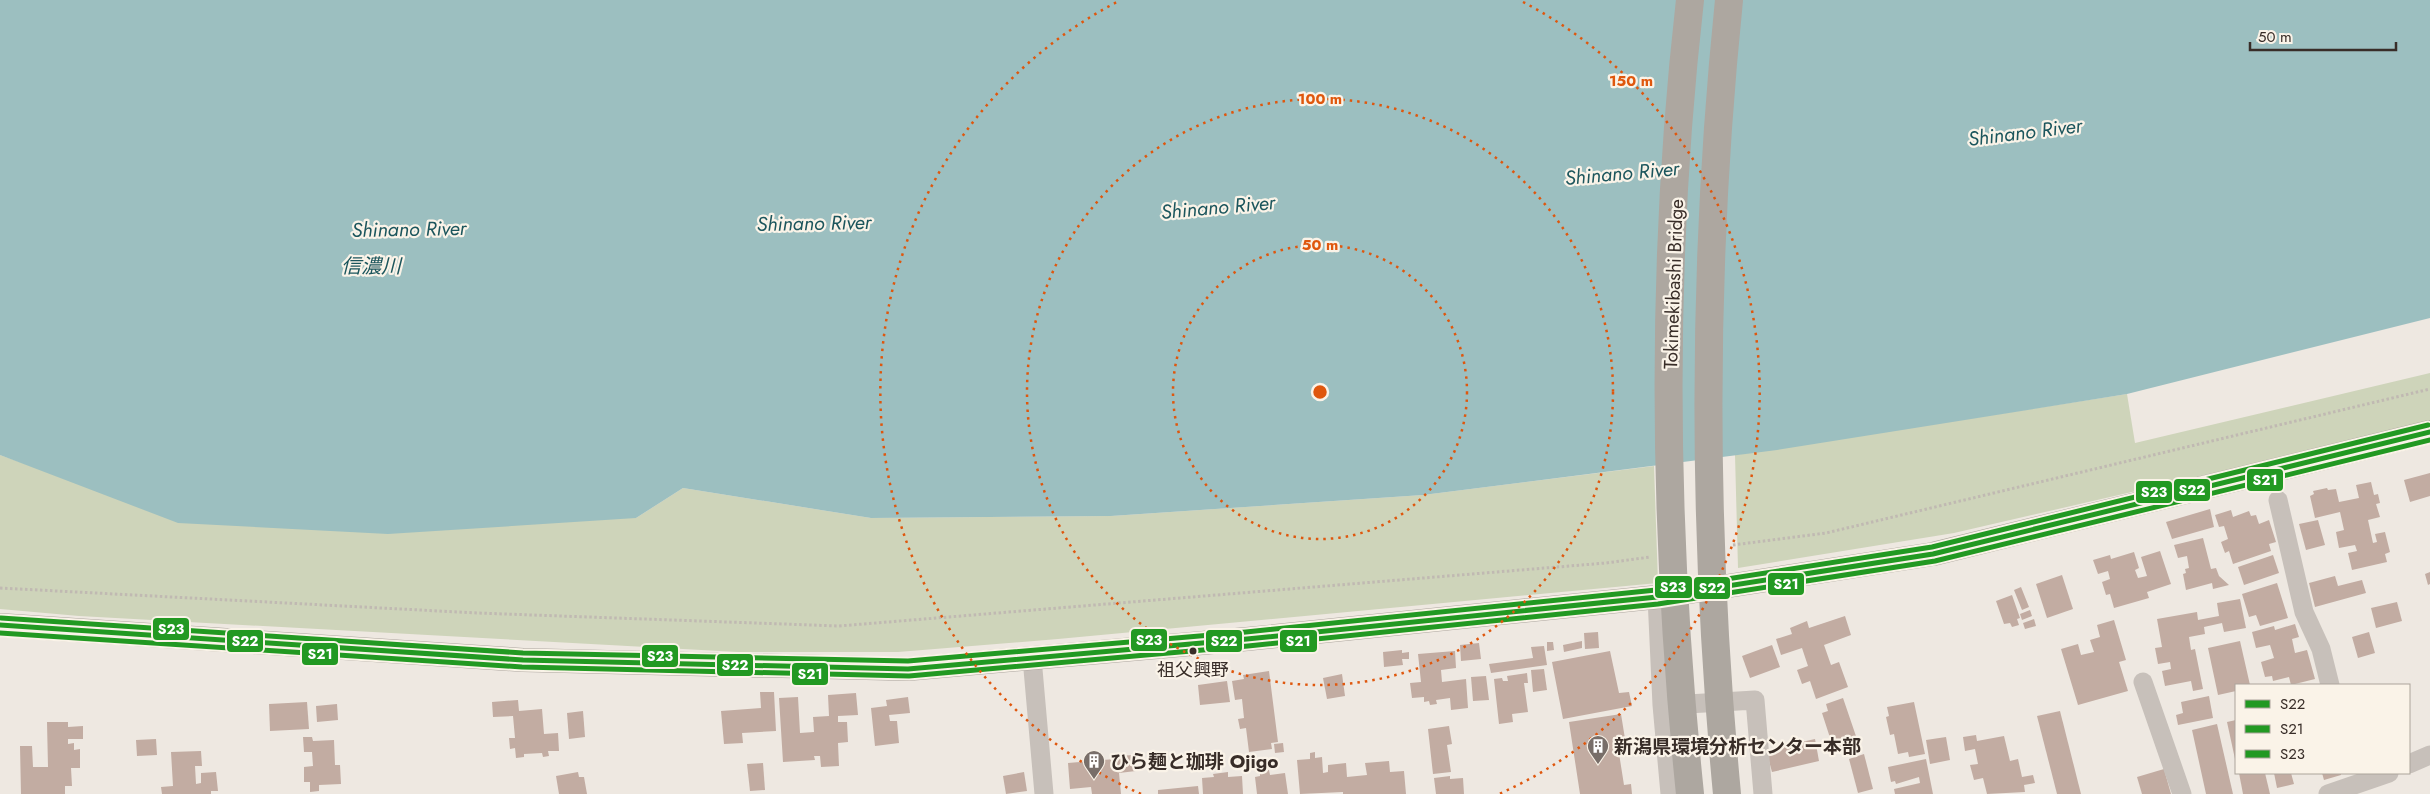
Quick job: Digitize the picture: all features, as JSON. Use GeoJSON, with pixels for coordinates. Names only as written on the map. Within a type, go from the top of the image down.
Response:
{"type":"FeatureCollection","features":[{"type":"Feature","properties":{"kind":"highway"},"geometry":{"type":"LineString","coordinates":[[1690,0],[1677,157],[1671,286],[1669,431],[1673,568],[1683,729],[1690,794]]}},
{"type":"Feature","properties":{"kind":"highway","name":"Tokimekibashi Bridge"},"geometry":{"type":"LineString","coordinates":[[1727,794],[1711,576],[1708,426],[1712,245],[1718,141],[1730,0]]}},
{"type":"Feature","properties":{"kind":"main road"},"geometry":{"type":"LineString","coordinates":[[0,625],[523,660],[908,669],[1657,597],[1933,554],[2430,432]]}},
{"type":"Feature","properties":{"kind":"street"},"geometry":{"type":"LineString","coordinates":[[2278,500],[2304,612],[2321,649],[2330,684]]}},
{"type":"Feature","properties":{"kind":"street"},"geometry":{"type":"LineString","coordinates":[[1657,597],[1662,705],[1670,794]]}},
{"type":"Feature","properties":{"kind":"street"},"geometry":{"type":"LineString","coordinates":[[1032,658],[1044,794]]}},
{"type":"Feature","properties":{"kind":"street"},"geometry":{"type":"LineString","coordinates":[[2143,682],[2182,794]]}},
{"type":"Feature","properties":{"kind":"street"},"geometry":{"type":"LineString","coordinates":[[1662,705],[1755,700],[1763,794]]}},
{"type":"Feature","properties":{"kind":"street"},"geometry":{"type":"LineString","coordinates":[[2410,764],[2430,755]]}},
{"type":"Feature","properties":{"kind":"street"},"geometry":{"type":"LineString","coordinates":[[2328,794],[2354,779],[2384,774]]}},
{"type":"Feature","properties":{"kind":"path"},"geometry":{"type":"LineString","coordinates":[[1730,546],[1826,533],[2430,389]]}},
{"type":"Feature","properties":{"kind":"path"},"geometry":{"type":"LineString","coordinates":[[0,588],[477,613],[839,626],[1606,563],[1654,556]]}},
{"type":"Feature","properties":{"kind":"green space"},"geometry":{"type":"Polygon","coordinates":[[[2430,373],[2430,420],[2275,459],[1954,533],[1738,568],[1735,455],[2127,394],[2135,443],[2430,373]]]}},
{"type":"Feature","properties":{"kind":"green space"},"geometry":{"type":"Polygon","coordinates":[[[0,455],[31,466],[636,518],[683,488],[871,518],[1111,516],[1423,495],[1654,466],[1658,583],[1058,639],[898,652],[738,652],[79,616],[0,609],[0,455]]]}},
{"type":"Feature","properties":{"kind":"water","name":"信濃川"},"geometry":{"type":"Polygon","coordinates":[[[0,0],[2430,0],[2430,318],[2127,394],[1777,450],[1423,495],[1111,516],[871,518],[683,488],[636,518],[388,534],[178,523],[0,455],[0,0]]]}},
{"type":"Feature","properties":{"kind":"building"},"geometry":{"type":"Polygon","coordinates":[[[2430,473],[2430,496],[2410,502],[2404,480],[2430,473]]]}},
{"type":"Feature","properties":{"kind":"building"},"geometry":{"type":"Polygon","coordinates":[[[2371,482],[2374,495],[2378,494],[2380,503],[2376,504],[2380,517],[2368,520],[2373,543],[2377,542],[2375,534],[2385,532],[2390,552],[2385,554],[2387,562],[2352,570],[2348,553],[2357,551],[2355,545],[2339,548],[2336,532],[2344,530],[2340,512],[2315,518],[2310,496],[2314,494],[2313,491],[2327,488],[2328,490],[2336,489],[2339,502],[2359,498],[2356,485],[2371,482]]]}},
{"type":"Feature","properties":{"kind":"building"},"geometry":{"type":"Polygon","coordinates":[[[2210,509],[2214,527],[2172,539],[2166,522],[2210,509]]]}},
{"type":"Feature","properties":{"kind":"building"},"geometry":{"type":"Polygon","coordinates":[[[2231,510],[2233,517],[2249,511],[2251,516],[2256,515],[2259,524],[2269,520],[2276,542],[2269,544],[2271,551],[2233,564],[2229,551],[2225,553],[2221,542],[2228,539],[2224,526],[2219,527],[2215,515],[2231,510]]]}},
{"type":"Feature","properties":{"kind":"building"},"geometry":{"type":"Polygon","coordinates":[[[2318,520],[2325,545],[2306,550],[2299,524],[2318,520]]]}},
{"type":"Feature","properties":{"kind":"building"},"geometry":{"type":"Polygon","coordinates":[[[2203,538],[2211,569],[2216,568],[2219,576],[2229,585],[2213,589],[2212,583],[2186,590],[2183,574],[2186,573],[2185,569],[2189,568],[2187,556],[2178,558],[2174,545],[2203,538]]]}},
{"type":"Feature","properties":{"kind":"building"},"geometry":{"type":"Polygon","coordinates":[[[2160,551],[2171,584],[2147,592],[2149,598],[2114,608],[2110,594],[2106,595],[2102,582],[2110,579],[2108,571],[2098,574],[2093,560],[2110,555],[2111,559],[2134,552],[2139,568],[2135,570],[2138,578],[2147,576],[2141,557],[2160,551]]]}},
{"type":"Feature","properties":{"kind":"building"},"geometry":{"type":"Polygon","coordinates":[[[2273,555],[2279,573],[2244,585],[2238,567],[2273,555]]]}},
{"type":"Feature","properties":{"kind":"building"},"geometry":{"type":"Polygon","coordinates":[[[2430,572],[2430,584],[2428,585],[2425,574],[2430,572]]]}},
{"type":"Feature","properties":{"kind":"building"},"geometry":{"type":"Polygon","coordinates":[[[2062,575],[2073,609],[2047,618],[2036,584],[2062,575]]]}},
{"type":"Feature","properties":{"kind":"building"},"geometry":{"type":"Polygon","coordinates":[[[2335,576],[2338,586],[2362,580],[2366,593],[2315,607],[2309,583],[2335,576]]]}},
{"type":"Feature","properties":{"kind":"building"},"geometry":{"type":"Polygon","coordinates":[[[2277,583],[2288,618],[2260,626],[2256,615],[2249,617],[2242,594],[2277,583]]]}},
{"type":"Feature","properties":{"kind":"building"},"geometry":{"type":"Polygon","coordinates":[[[2021,587],[2029,607],[2022,610],[2014,590],[2021,587]]]}},
{"type":"Feature","properties":{"kind":"building"},"geometry":{"type":"Polygon","coordinates":[[[2012,595],[2020,618],[2017,619],[2019,625],[2012,627],[2010,623],[2004,624],[1996,601],[2012,595]]]}},
{"type":"Feature","properties":{"kind":"building"},"geometry":{"type":"Polygon","coordinates":[[[2240,599],[2246,628],[2224,632],[2222,623],[2204,627],[2205,634],[2189,637],[2191,650],[2195,649],[2203,689],[2193,691],[2191,681],[2165,686],[2162,671],[2171,669],[2170,662],[2158,664],[2155,648],[2162,647],[2157,619],[2197,612],[2198,620],[2219,616],[2217,603],[2240,599]]]}},
{"type":"Feature","properties":{"kind":"building"},"geometry":{"type":"Polygon","coordinates":[[[2397,602],[2402,621],[2376,628],[2371,608],[2397,602]]]}},
{"type":"Feature","properties":{"kind":"building"},"geometry":{"type":"Polygon","coordinates":[[[2030,610],[2032,616],[2022,620],[2020,614],[2030,610]]]}},
{"type":"Feature","properties":{"kind":"building"},"geometry":{"type":"Polygon","coordinates":[[[1845,616],[1851,635],[1824,645],[1831,665],[1839,662],[1848,687],[1816,699],[1810,681],[1802,684],[1797,670],[1808,666],[1802,648],[1781,655],[1776,639],[1792,634],[1790,628],[1807,621],[1809,628],[1845,616]]]}},
{"type":"Feature","properties":{"kind":"building"},"geometry":{"type":"Polygon","coordinates":[[[2034,619],[2036,626],[2025,629],[2023,623],[2034,619]]]}},
{"type":"Feature","properties":{"kind":"building"},"geometry":{"type":"Polygon","coordinates":[[[2114,620],[2126,660],[2119,662],[2128,691],[2078,705],[2061,649],[2078,644],[2081,655],[2094,652],[2090,640],[2100,637],[2097,625],[2114,620]]]}},
{"type":"Feature","properties":{"kind":"building"},"geometry":{"type":"Polygon","coordinates":[[[2295,624],[2299,637],[2292,639],[2295,653],[2307,650],[2315,679],[2291,684],[2289,677],[2273,681],[2272,676],[2265,677],[2261,662],[2274,658],[2270,645],[2256,648],[2252,632],[2274,626],[2275,630],[2295,624]]]}},
{"type":"Feature","properties":{"kind":"building"},"geometry":{"type":"Polygon","coordinates":[[[1598,632],[1599,648],[1585,649],[1584,633],[1598,632]]]}},
{"type":"Feature","properties":{"kind":"building"},"geometry":{"type":"Polygon","coordinates":[[[2369,632],[2375,653],[2358,658],[2352,637],[2369,632]]]}},
{"type":"Feature","properties":{"kind":"building"},"geometry":{"type":"Polygon","coordinates":[[[1582,641],[1582,648],[1564,652],[1563,645],[1582,641]]]}},
{"type":"Feature","properties":{"kind":"building"},"geometry":{"type":"Polygon","coordinates":[[[2240,641],[2250,684],[2235,684],[2235,691],[2218,695],[2208,648],[2240,641]]]}},
{"type":"Feature","properties":{"kind":"building"},"geometry":{"type":"Polygon","coordinates":[[[1547,642],[1553,642],[1554,650],[1547,651],[1547,642]]]}},
{"type":"Feature","properties":{"kind":"building"},"geometry":{"type":"Polygon","coordinates":[[[1479,643],[1481,659],[1461,661],[1460,645],[1479,643]]]}},
{"type":"Feature","properties":{"kind":"building"},"geometry":{"type":"Polygon","coordinates":[[[1772,645],[1780,667],[1750,678],[1742,656],[1772,645]]]}},
{"type":"Feature","properties":{"kind":"building"},"geometry":{"type":"Polygon","coordinates":[[[1544,646],[1547,665],[1491,673],[1489,664],[1533,658],[1531,647],[1544,646]]]}},
{"type":"Feature","properties":{"kind":"building"},"geometry":{"type":"Polygon","coordinates":[[[1402,650],[1402,653],[1409,652],[1409,659],[1402,659],[1403,665],[1384,667],[1383,652],[1402,650]]]}},
{"type":"Feature","properties":{"kind":"building"},"geometry":{"type":"Polygon","coordinates":[[[1455,651],[1456,668],[1441,670],[1442,682],[1466,679],[1468,708],[1451,710],[1450,698],[1436,700],[1437,704],[1430,705],[1429,701],[1424,702],[1424,697],[1412,698],[1410,683],[1421,682],[1418,654],[1455,651]]]}},
{"type":"Feature","properties":{"kind":"building"},"geometry":{"type":"Polygon","coordinates":[[[1610,651],[1619,693],[1629,692],[1632,706],[1563,719],[1552,662],[1610,651]]]}},
{"type":"Feature","properties":{"kind":"building"},"geometry":{"type":"Polygon","coordinates":[[[1544,669],[1547,690],[1533,692],[1531,670],[1544,669]]]}},
{"type":"Feature","properties":{"kind":"building"},"geometry":{"type":"Polygon","coordinates":[[[1269,671],[1278,742],[1271,743],[1272,749],[1249,752],[1246,728],[1240,729],[1238,719],[1244,718],[1242,699],[1235,700],[1232,681],[1244,679],[1243,675],[1269,671]]]}},
{"type":"Feature","properties":{"kind":"building"},"geometry":{"type":"Polygon","coordinates":[[[1527,673],[1528,683],[1524,683],[1528,712],[1512,714],[1513,722],[1499,724],[1494,679],[1502,678],[1503,681],[1508,681],[1507,676],[1527,673]]]}},
{"type":"Feature","properties":{"kind":"building"},"geometry":{"type":"Polygon","coordinates":[[[1342,674],[1345,696],[1327,699],[1323,678],[1342,674]]]}},
{"type":"Feature","properties":{"kind":"building"},"geometry":{"type":"Polygon","coordinates":[[[1486,676],[1489,700],[1473,701],[1471,677],[1486,676]]]}},
{"type":"Feature","properties":{"kind":"building"},"geometry":{"type":"Polygon","coordinates":[[[1227,681],[1230,702],[1200,705],[1198,685],[1227,681]]]}},
{"type":"Feature","properties":{"kind":"building"},"geometry":{"type":"Polygon","coordinates":[[[760,692],[774,692],[776,731],[742,733],[743,743],[724,744],[721,711],[761,708],[760,692]]]}},
{"type":"Feature","properties":{"kind":"building"},"geometry":{"type":"Polygon","coordinates":[[[856,693],[858,715],[838,716],[838,722],[847,722],[848,742],[838,743],[839,766],[821,767],[820,756],[814,756],[815,760],[783,762],[779,698],[798,697],[800,733],[814,732],[813,717],[829,716],[828,695],[856,693]]]}},
{"type":"Feature","properties":{"kind":"building"},"geometry":{"type":"Polygon","coordinates":[[[2209,696],[2213,718],[2178,725],[2176,715],[2183,713],[2181,702],[2209,696]]]}},
{"type":"Feature","properties":{"kind":"building"},"geometry":{"type":"Polygon","coordinates":[[[908,697],[910,713],[889,715],[890,721],[897,721],[899,743],[875,746],[871,708],[887,706],[886,700],[908,697]]]}},
{"type":"Feature","properties":{"kind":"building"},"geometry":{"type":"Polygon","coordinates":[[[1843,698],[1858,742],[1834,750],[1822,713],[1828,711],[1826,704],[1843,698]]]}},
{"type":"Feature","properties":{"kind":"building"},"geometry":{"type":"Polygon","coordinates":[[[518,700],[519,711],[542,709],[544,734],[558,733],[559,751],[548,751],[549,756],[543,757],[542,753],[524,754],[524,757],[516,758],[515,748],[510,749],[509,738],[515,738],[513,716],[493,717],[492,702],[518,700]]]}},
{"type":"Feature","properties":{"kind":"building"},"geometry":{"type":"Polygon","coordinates":[[[307,702],[309,729],[270,731],[269,704],[307,702]]]}},
{"type":"Feature","properties":{"kind":"building"},"geometry":{"type":"Polygon","coordinates":[[[1914,702],[1925,754],[1909,757],[1908,752],[1898,754],[1894,734],[1890,735],[1886,717],[1889,716],[1887,707],[1914,702]]]}},
{"type":"Feature","properties":{"kind":"building"},"geometry":{"type":"Polygon","coordinates":[[[337,704],[338,720],[317,722],[316,706],[337,704]]]}},
{"type":"Feature","properties":{"kind":"building"},"geometry":{"type":"Polygon","coordinates":[[[583,711],[585,737],[569,739],[567,713],[583,711]]]}},
{"type":"Feature","properties":{"kind":"building"},"geometry":{"type":"Polygon","coordinates":[[[2060,711],[2081,794],[2057,794],[2037,716],[2060,711]]]}},
{"type":"Feature","properties":{"kind":"building","name":"新潟県環境分析センター本部"},"geometry":{"type":"Polygon","coordinates":[[[1621,714],[1626,745],[1618,747],[1624,785],[1631,784],[1632,794],[1580,794],[1569,722],[1621,714]]]}},
{"type":"Feature","properties":{"kind":"building"},"geometry":{"type":"Polygon","coordinates":[[[2235,720],[2235,759],[2227,722],[2235,720]]]}},
{"type":"Feature","properties":{"kind":"building"},"geometry":{"type":"Polygon","coordinates":[[[47,722],[68,722],[68,727],[83,726],[83,739],[68,739],[68,744],[74,743],[74,750],[80,749],[80,768],[71,768],[72,786],[65,786],[65,794],[21,794],[20,746],[32,746],[33,767],[48,767],[47,722]]]}},
{"type":"Feature","properties":{"kind":"building"},"geometry":{"type":"Polygon","coordinates":[[[2217,724],[2233,794],[2206,794],[2192,730],[2217,724]]]}},
{"type":"Feature","properties":{"kind":"building"},"geometry":{"type":"Polygon","coordinates":[[[1449,726],[1452,744],[1447,745],[1451,772],[1433,774],[1428,729],[1449,726]]]}},
{"type":"Feature","properties":{"kind":"building"},"geometry":{"type":"Polygon","coordinates":[[[1976,735],[1977,741],[2004,736],[2010,761],[2018,759],[2022,777],[2033,775],[2035,783],[2024,785],[2025,792],[1987,794],[1983,778],[1974,780],[1970,765],[1978,764],[1975,749],[1965,751],[1963,737],[1976,735]]]}},
{"type":"Feature","properties":{"kind":"building"},"geometry":{"type":"Polygon","coordinates":[[[303,737],[312,737],[313,741],[334,740],[335,765],[340,765],[341,784],[319,785],[319,791],[310,792],[310,782],[304,782],[304,767],[313,766],[312,752],[304,752],[303,737]]]}},
{"type":"Feature","properties":{"kind":"building"},"geometry":{"type":"Polygon","coordinates":[[[1946,737],[1950,760],[1930,764],[1926,740],[1946,737]]]}},
{"type":"Feature","properties":{"kind":"building"},"geometry":{"type":"Polygon","coordinates":[[[156,739],[157,755],[137,756],[136,740],[156,739]]]}},
{"type":"Feature","properties":{"kind":"building"},"geometry":{"type":"Polygon","coordinates":[[[1815,739],[1819,761],[1772,772],[1766,750],[1815,739]]]}},
{"type":"Feature","properties":{"kind":"building"},"geometry":{"type":"Polygon","coordinates":[[[1283,743],[1284,752],[1275,753],[1274,744],[1283,743]]]}},
{"type":"Feature","properties":{"kind":"building"},"geometry":{"type":"Polygon","coordinates":[[[201,751],[202,766],[195,766],[196,784],[201,783],[201,773],[216,772],[218,791],[211,791],[211,794],[162,794],[161,787],[173,786],[171,752],[201,751]]]}},
{"type":"Feature","properties":{"kind":"building"},"geometry":{"type":"Polygon","coordinates":[[[1315,752],[1315,758],[1322,757],[1323,773],[1328,772],[1328,765],[1346,763],[1347,777],[1367,775],[1365,763],[1389,761],[1390,772],[1404,771],[1406,794],[1343,794],[1343,792],[1300,794],[1297,760],[1310,759],[1310,753],[1315,752]]]}},
{"type":"Feature","properties":{"kind":"building"},"geometry":{"type":"Polygon","coordinates":[[[1864,754],[1873,789],[1858,793],[1849,759],[1864,754]]]}},
{"type":"Feature","properties":{"kind":"building","name":"ひら麺と珈琲 Ojigo"},"geometry":{"type":"Polygon","coordinates":[[[1135,755],[1136,771],[1119,773],[1121,794],[1092,794],[1091,787],[1070,789],[1068,763],[1115,759],[1115,756],[1135,755]]]}},
{"type":"Feature","properties":{"kind":"building"},"geometry":{"type":"Polygon","coordinates":[[[1926,759],[1933,794],[1895,794],[1894,789],[1920,783],[1919,777],[1896,784],[1895,781],[1891,782],[1888,767],[1926,759]]]}},
{"type":"Feature","properties":{"kind":"building"},"geometry":{"type":"Polygon","coordinates":[[[763,763],[765,790],[750,791],[747,764],[763,763]]]}},
{"type":"Feature","properties":{"kind":"building"},"geometry":{"type":"Polygon","coordinates":[[[2164,769],[2171,794],[2142,794],[2137,777],[2164,769]]]}},
{"type":"Feature","properties":{"kind":"building"},"geometry":{"type":"Polygon","coordinates":[[[1269,770],[1270,775],[1285,773],[1288,794],[1257,794],[1255,777],[1260,776],[1260,771],[1269,770]]]}},
{"type":"Feature","properties":{"kind":"building"},"geometry":{"type":"Polygon","coordinates":[[[578,772],[579,777],[584,777],[587,794],[559,794],[556,776],[578,772]]]}},
{"type":"Feature","properties":{"kind":"building"},"geometry":{"type":"Polygon","coordinates":[[[1024,772],[1027,791],[1006,794],[1003,776],[1024,772]]]}},
{"type":"Feature","properties":{"kind":"building"},"geometry":{"type":"Polygon","coordinates":[[[1228,772],[1228,777],[1242,776],[1243,794],[1203,794],[1202,778],[1214,777],[1213,774],[1228,772]]]}},
{"type":"Feature","properties":{"kind":"building"},"geometry":{"type":"Polygon","coordinates":[[[2239,774],[2265,774],[2270,794],[2243,794],[2239,774]]]}},
{"type":"Feature","properties":{"kind":"building"},"geometry":{"type":"Polygon","coordinates":[[[2274,774],[2291,774],[2294,784],[2277,788],[2274,774]]]}},
{"type":"Feature","properties":{"kind":"building"},"geometry":{"type":"Polygon","coordinates":[[[2322,774],[2341,774],[2341,775],[2324,780],[2322,774]]]}},
{"type":"Feature","properties":{"kind":"building"},"geometry":{"type":"Polygon","coordinates":[[[1450,776],[1450,779],[1463,778],[1464,794],[1436,794],[1434,778],[1450,776]]]}},
{"type":"Feature","properties":{"kind":"building"},"geometry":{"type":"Polygon","coordinates":[[[1198,786],[1199,794],[1158,794],[1158,790],[1198,786]]]}},
{"type":"Feature","properties":{"kind":"transit line","name":"S23"},"geometry":{"type":"LineString","coordinates":[[1,618],[523,653],[908,661],[1246,632],[1656,590],[1932,547],[2428,425]]}},
{"type":"Feature","properties":{"kind":"transit line","name":"S22"},"geometry":{"type":"LineString","coordinates":[[0,625],[523,660],[908,669],[1247,639],[1657,597],[1933,554],[2430,432]]}},
{"type":"Feature","properties":{"kind":"transit line","name":"S21"},"geometry":{"type":"LineString","coordinates":[[0,633],[522,667],[909,676],[1248,646],[1658,604],[1935,561],[2430,440]]}},
{"type":"Feature","properties":{"kind":"place","name":"祖父興野"},"geometry":{"type":"Point","coordinates":[1193,651]}},
{"type":"Feature","properties":{"kind":"place","name":"新潟県環境分析センター本部"},"geometry":{"type":"Point","coordinates":[1598,765]}},
{"type":"Feature","properties":{"kind":"place","name":"ひら麺と珈琲 Ojigo"},"geometry":{"type":"Point","coordinates":[1094,780]}},
{"type":"Feature","properties":{"kind":"water label","name":"Shinano River"},"geometry":{"type":"Point","coordinates":[2025,132]}},
{"type":"Feature","properties":{"kind":"water label","name":"Shinano River"},"geometry":{"type":"Point","coordinates":[1622,173]}},
{"type":"Feature","properties":{"kind":"water label","name":"Shinano River"},"geometry":{"type":"Point","coordinates":[1218,207]}},
{"type":"Feature","properties":{"kind":"water label","name":"Shinano River"},"geometry":{"type":"Point","coordinates":[814,223]}},
{"type":"Feature","properties":{"kind":"water label","name":"Shinano River"},"geometry":{"type":"Point","coordinates":[409,229]}}]}
